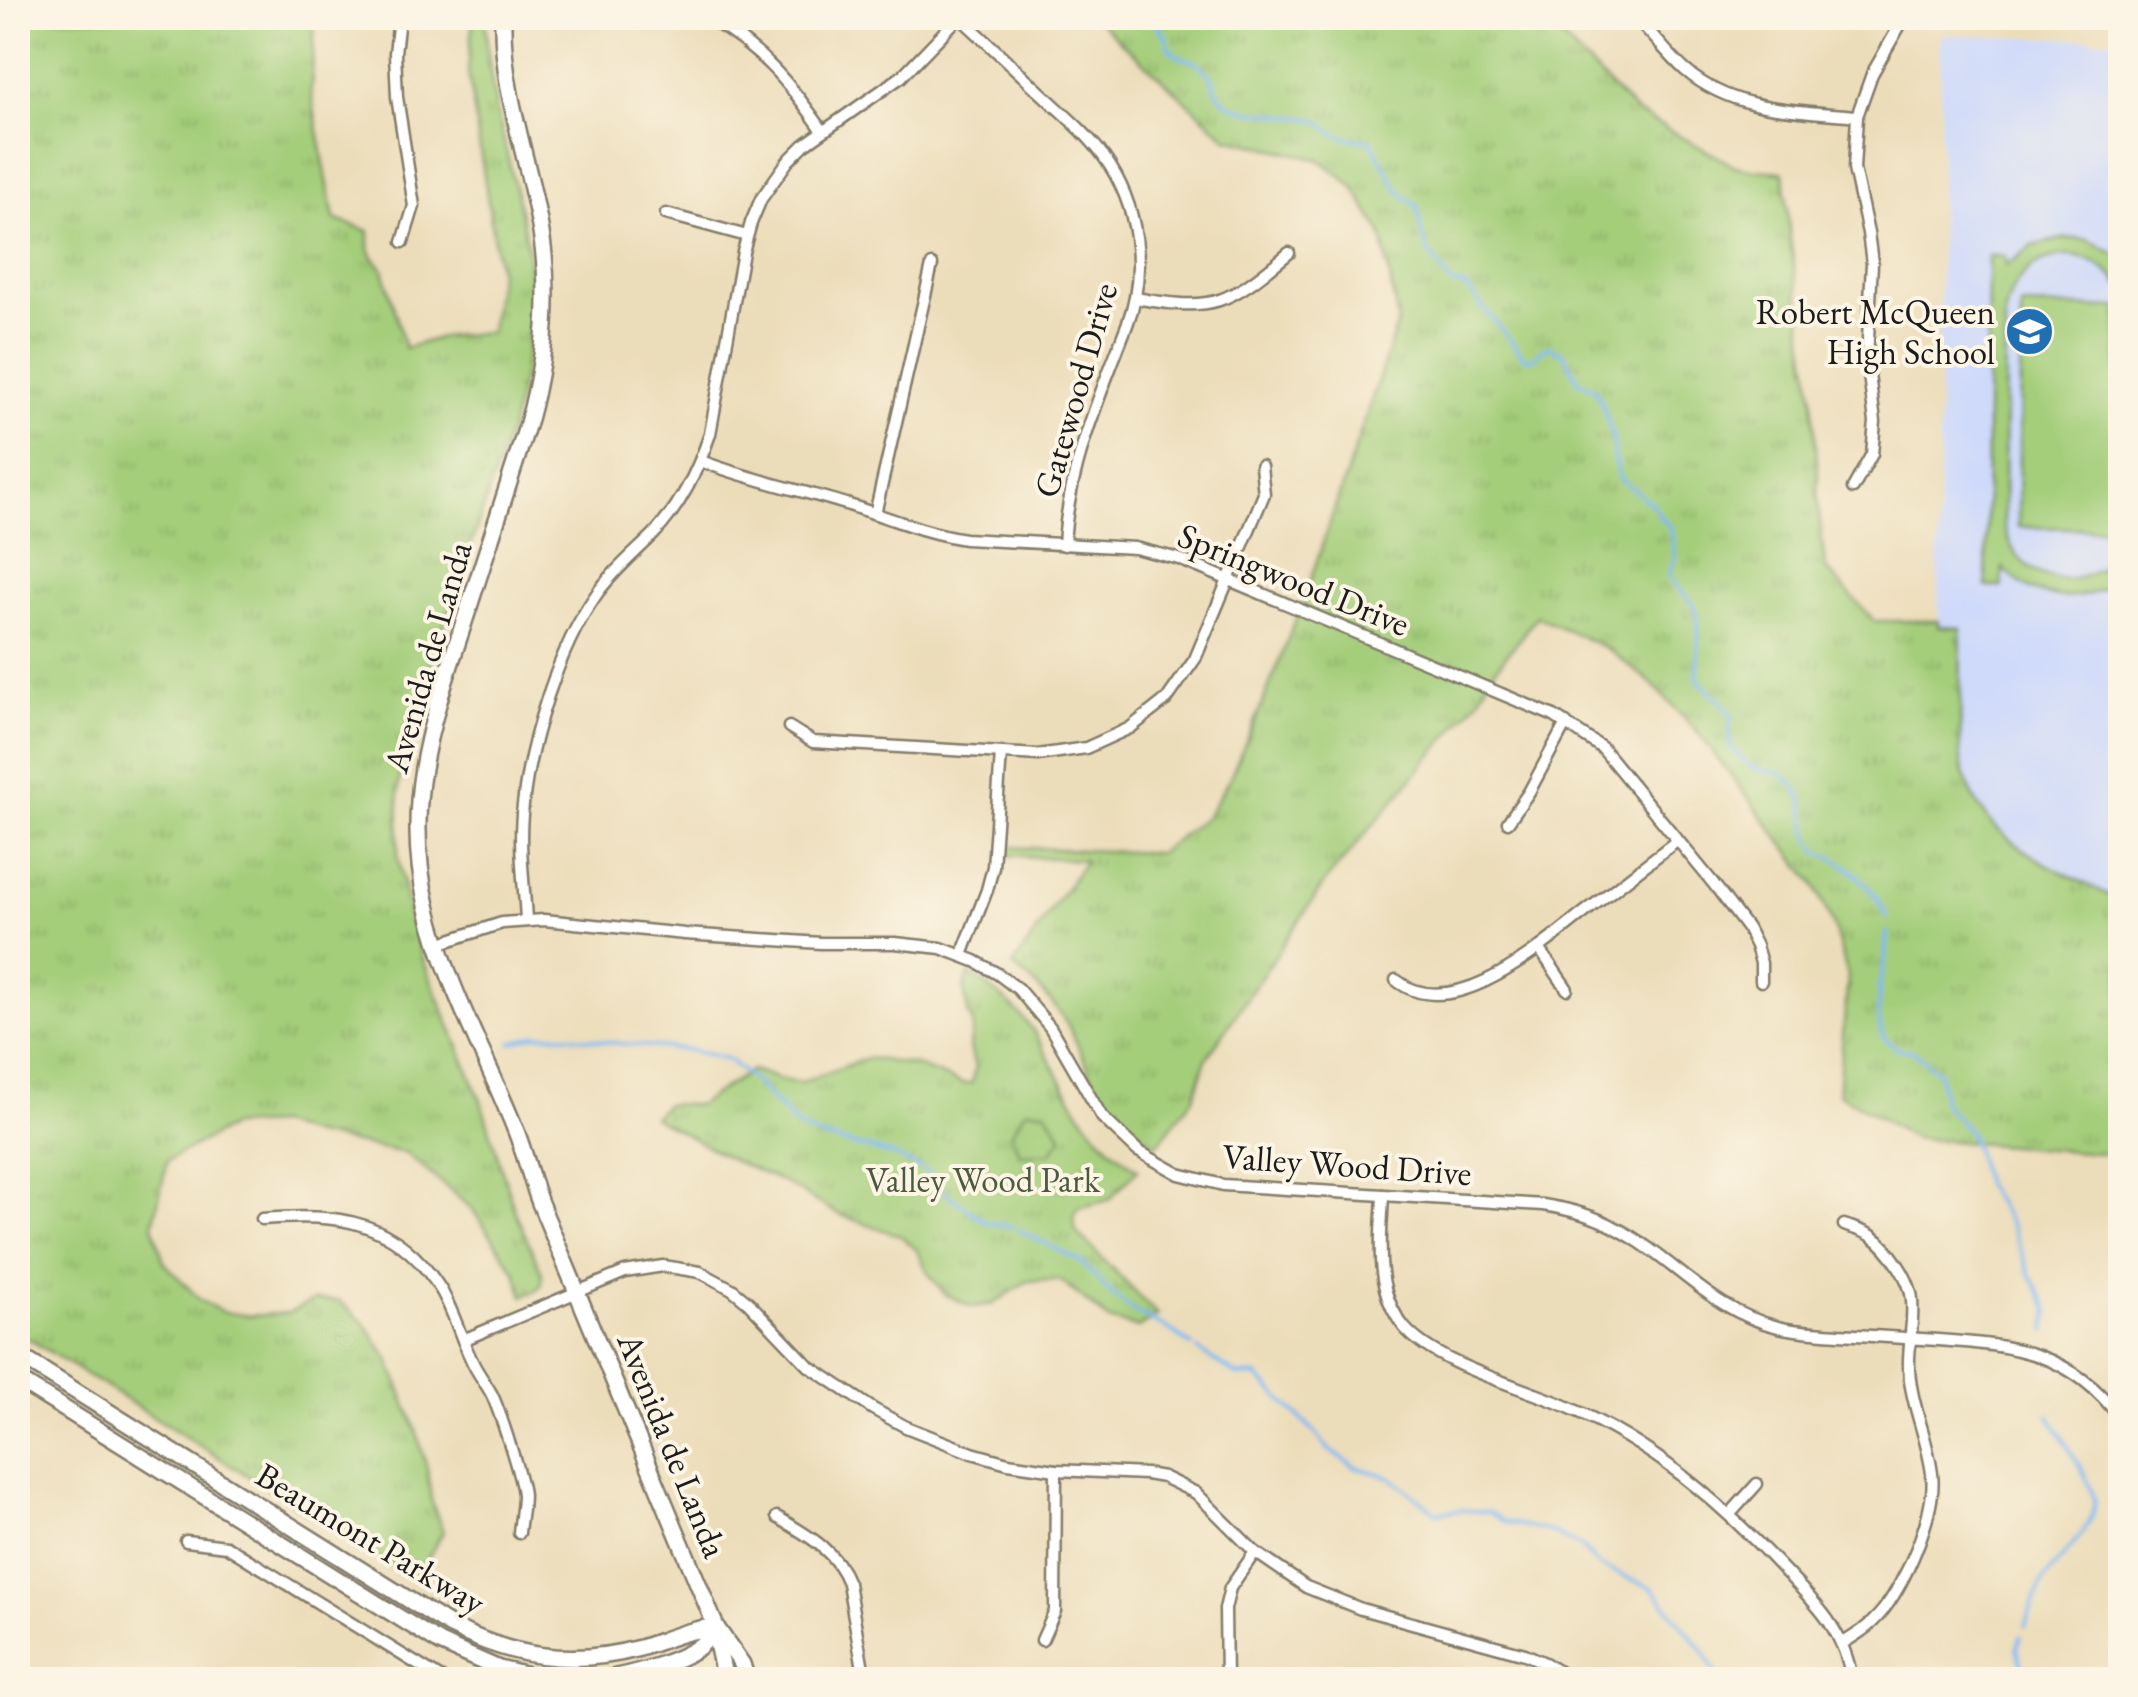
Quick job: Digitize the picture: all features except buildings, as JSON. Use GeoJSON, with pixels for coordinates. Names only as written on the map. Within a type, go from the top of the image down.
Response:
{"type":"FeatureCollection","features":[{"type":"Feature","properties":{"kind":"street"},"geometry":{"type":"LineString","coordinates":[[399,18],[397,97],[414,206],[403,242]]}},
{"type":"Feature","properties":{"kind":"street","name":"Avenida de Landa"},"geometry":{"type":"LineString","coordinates":[[502,18],[509,90],[542,236],[545,345],[528,423],[431,724],[423,760],[418,834],[426,903],[438,944],[518,1134],[540,1202],[577,1292],[716,1628],[742,1664],[747,1680]]}},
{"type":"Feature","properties":{"kind":"street"},"geometry":{"type":"LineString","coordinates":[[708,18],[736,34],[770,63],[798,94],[823,132]]}},
{"type":"Feature","properties":{"kind":"street"},"geometry":{"type":"LineString","coordinates":[[526,920],[523,805],[538,730],[553,684],[596,595],[672,512],[700,461],[710,434],[746,236],[761,200],[788,161],[901,77],[959,18]]}},
{"type":"Feature","properties":{"kind":"street","name":"Gatewood Drive"},"geometry":{"type":"LineString","coordinates":[[959,18],[1103,155],[1116,176],[1134,224],[1138,250],[1134,298],[1104,379],[1072,486],[1064,544]]}},
{"type":"Feature","properties":{"kind":"street"},"geometry":{"type":"LineString","coordinates":[[1636,18],[1672,58],[1714,91],[1752,105],[1857,116]]}},
{"type":"Feature","properties":{"kind":"street"},"geometry":{"type":"LineString","coordinates":[[1853,488],[1872,454],[1875,422],[1867,359],[1872,262],[1854,169],[1857,116],[1872,74],[1904,18]]}},
{"type":"Feature","properties":{"kind":"street"},"geometry":{"type":"LineString","coordinates":[[666,214],[746,236]]}},
{"type":"Feature","properties":{"kind":"street"},"geometry":{"type":"LineString","coordinates":[[1134,298],[1176,305],[1215,302],[1234,296],[1289,254]]}},
{"type":"Feature","properties":{"kind":"street"},"geometry":{"type":"LineString","coordinates":[[874,514],[932,265]]}},
{"type":"Feature","properties":{"kind":"street","name":"Springwood Drive"},"geometry":{"type":"LineString","coordinates":[[700,461],[937,535],[1157,552],[1566,723],[1613,760],[1747,928],[1761,963],[1762,981]]}},
{"type":"Feature","properties":{"kind":"street"},"geometry":{"type":"LineString","coordinates":[[789,727],[813,742],[1038,755],[1086,748],[1108,740],[1149,715],[1182,680],[1195,659],[1264,494],[1260,466]]}},
{"type":"Feature","properties":{"kind":"street"},"geometry":{"type":"LineString","coordinates":[[1508,822],[1566,723]]}},
{"type":"Feature","properties":{"kind":"street"},"geometry":{"type":"LineString","coordinates":[[962,955],[993,867],[1001,753]]}},
{"type":"Feature","properties":{"kind":"street"},"geometry":{"type":"LineString","coordinates":[[1396,980],[1422,994],[1450,992],[1485,981],[1519,964],[1676,841]]}},
{"type":"Feature","properties":{"kind":"street","name":"Valley Wood Drive"},"geometry":{"type":"LineString","coordinates":[[438,944],[526,920],[782,940],[917,944],[962,955],[998,974],[1035,1007],[1102,1117],[1138,1151],[1190,1177],[1224,1185],[1543,1204],[1568,1209],[1638,1241],[1704,1293],[1752,1318],[1803,1332],[1985,1343],[2032,1352],[2078,1376],[2118,1410]]}},
{"type":"Feature","properties":{"kind":"street"},"geometry":{"type":"LineString","coordinates":[[1539,948],[1567,989]]}},
{"type":"Feature","properties":{"kind":"street"},"geometry":{"type":"LineString","coordinates":[[1384,1195],[1382,1280],[1395,1313],[1418,1341],[1449,1360],[1606,1425],[1675,1468],[1730,1514],[1822,1610],[1842,1643],[1852,1680]]}},
{"type":"Feature","properties":{"kind":"street"},"geometry":{"type":"LineString","coordinates":[[262,1219],[331,1217],[373,1229],[413,1255],[442,1292],[475,1368],[496,1403],[523,1492],[519,1533]]}},
{"type":"Feature","properties":{"kind":"street"},"geometry":{"type":"LineString","coordinates":[[1842,1643],[1868,1627],[1892,1598],[1924,1532],[1933,1492],[1909,1368],[1912,1301],[1905,1274],[1872,1236],[1844,1225]]}},
{"type":"Feature","properties":{"kind":"street"},"geometry":{"type":"LineString","coordinates":[[463,1340],[625,1272],[663,1266],[700,1272],[732,1288],[801,1359],[873,1410],[936,1440],[1008,1462],[1056,1470],[1146,1474],[1180,1484],[1210,1506],[1255,1552],[1292,1579],[1333,1599],[1525,1654],[1571,1680]]}},
{"type":"Feature","properties":{"kind":"street","name":"Beaumont Parkway"},"geometry":{"type":"LineString","coordinates":[[18,1355],[472,1637],[536,1655],[592,1658],[687,1631],[716,1628]]}},
{"type":"Feature","properties":{"kind":"street","name":"Beaumont Parkway"},"geometry":{"type":"LineString","coordinates":[[18,1380],[440,1643],[499,1669],[545,1680]]}},
{"type":"Feature","properties":{"kind":"street"},"geometry":{"type":"LineString","coordinates":[[1042,1640],[1055,1611],[1056,1470]]}},
{"type":"Feature","properties":{"kind":"street"},"geometry":{"type":"LineString","coordinates":[[1730,1514],[1758,1484]]}},
{"type":"Feature","properties":{"kind":"street"},"geometry":{"type":"LineString","coordinates":[[777,1517],[825,1547],[843,1570],[865,1680]]}},
{"type":"Feature","properties":{"kind":"street"},"geometry":{"type":"LineString","coordinates":[[186,1541],[226,1546],[443,1680]]}},
{"type":"Feature","properties":{"kind":"street"},"geometry":{"type":"LineString","coordinates":[[1226,1680],[1225,1609],[1230,1588],[1255,1552]]}},
{"type":"Feature","properties":{"kind":"street"},"geometry":{"type":"LineString","coordinates":[[601,1680],[689,1653],[716,1628]]}},
{"type":"Feature","properties":{"kind":"street","name":"Avenida de Landa"},"geometry":{"type":"LineString","coordinates":[[716,1628],[725,1680]]}},
{"type":"Feature","properties":{"kind":"shaded area","name":"Robert McQueen High School"},"geometry":{"type":"Polygon","coordinates":[[[1941,35],[2120,40],[2120,901],[2014,845],[1979,808],[1962,771],[1961,629],[1938,627],[1941,35]]]}},
{"type":"Feature","properties":{"kind":"green space"},"geometry":{"type":"Polygon","coordinates":[[[18,18],[315,18],[311,91],[334,219],[369,231],[369,248],[383,269],[405,348],[442,337],[490,332],[499,273],[468,72],[473,18],[486,18],[496,104],[527,246],[529,336],[512,423],[405,741],[399,783],[398,857],[410,918],[425,965],[481,1101],[514,1209],[542,1273],[542,1284],[523,1296],[516,1272],[473,1210],[406,1153],[278,1124],[231,1126],[167,1161],[153,1225],[164,1262],[201,1301],[223,1312],[251,1316],[289,1313],[314,1300],[339,1301],[364,1322],[389,1359],[416,1430],[431,1499],[443,1532],[415,1580],[18,1332],[18,18]]]}},
{"type":"Feature","properties":{"kind":"green space"},"geometry":{"type":"Polygon","coordinates":[[[1095,18],[1542,18],[1636,112],[1735,166],[1784,172],[1813,398],[1825,568],[1875,621],[1938,621],[1938,627],[1961,628],[1960,752],[1967,782],[1980,807],[2018,846],[2120,901],[2120,1155],[1914,1138],[1838,1093],[1848,976],[1834,927],[1813,882],[1695,729],[1649,681],[1608,649],[1537,616],[1491,675],[1479,699],[1325,882],[1206,1059],[1194,1097],[1157,1145],[1113,1107],[1099,1089],[1061,1014],[1013,966],[1085,860],[1006,855],[1007,847],[1158,853],[1206,817],[1229,780],[1305,596],[1398,322],[1382,234],[1353,186],[1320,160],[1227,138],[1095,18]]]}},
{"type":"Feature","properties":{"kind":"green space"},"geometry":{"type":"Polygon","coordinates":[[[2066,238],[2088,240],[2119,256],[2120,285],[2105,270],[2071,256],[2037,264],[2012,292],[2005,313],[2004,525],[2011,546],[2022,561],[2054,578],[2072,579],[2089,574],[2120,547],[2120,576],[2076,597],[2030,589],[2003,568],[2002,587],[1986,587],[1988,256],[2005,256],[2006,266],[2032,246],[2066,238]]]}},
{"type":"Feature","properties":{"kind":"green space"},"geometry":{"type":"Polygon","coordinates":[[[2021,306],[2118,308],[2115,529],[2018,527],[2021,306]]]}},
{"type":"Feature","properties":{"kind":"green space","name":"Valley Wood Park"},"geometry":{"type":"Polygon","coordinates":[[[969,974],[1003,998],[1032,1029],[1088,1123],[1118,1155],[1138,1169],[1109,1200],[1078,1208],[1074,1218],[1076,1232],[1158,1315],[1138,1328],[1109,1320],[1060,1280],[1028,1281],[993,1304],[972,1307],[945,1294],[917,1250],[901,1236],[838,1214],[653,1117],[666,1104],[698,1105],[752,1070],[800,1083],[867,1058],[915,1065],[963,1084],[972,1083],[973,1023],[964,989],[969,974]]]}},
{"type":"Feature","properties":{"kind":"green space"},"geometry":{"type":"Polygon","coordinates":[[[1025,1110],[1046,1111],[1062,1136],[1051,1153],[1020,1154],[1011,1134],[1025,1110]]]}},
{"type":"Feature","properties":{"kind":"waterway"},"geometry":{"type":"LineString","coordinates":[[1150,18],[1166,36],[1169,48],[1198,63],[1211,76],[1225,102],[1243,110],[1318,120],[1335,134],[1369,140],[1394,184],[1417,206],[1426,245],[1452,284],[1466,287],[1525,358],[1536,358],[1548,346],[1564,354],[1579,382],[1594,388],[1613,437],[1619,478],[1654,505],[1671,527],[1675,559],[1669,574],[1696,615],[1698,680],[1732,716],[1731,748],[1749,766],[1777,772],[1793,783],[1803,800],[1809,837],[1818,852],[1859,878],[1876,897],[1887,918]]}},
{"type":"Feature","properties":{"kind":"waterway"},"geometry":{"type":"LineString","coordinates":[[1887,932],[1879,989],[1878,1016],[1883,1037],[1896,1048],[1915,1052],[1939,1072],[1944,1104],[1970,1133],[1985,1184],[2011,1225],[2049,1310],[2046,1331]]}},
{"type":"Feature","properties":{"kind":"waterway"},"geometry":{"type":"LineString","coordinates":[[511,1043],[536,1035],[564,1035],[688,1050],[728,1059],[796,1125],[818,1136],[893,1155],[926,1171],[947,1194],[986,1222],[1012,1227]]}},
{"type":"Feature","properties":{"kind":"waterway"},"geometry":{"type":"LineString","coordinates":[[1019,1230],[1081,1262],[1115,1297],[1192,1346]]}},
{"type":"Feature","properties":{"kind":"waterway"},"geometry":{"type":"LineString","coordinates":[[1198,1350],[1237,1375],[1257,1376],[1328,1449],[1355,1467],[1390,1477],[1437,1513],[1489,1512],[1505,1522],[1549,1531],[1581,1547],[1599,1566],[1652,1588],[1702,1649],[1720,1680]]}},
{"type":"Feature","properties":{"kind":"waterway"},"geometry":{"type":"LineString","coordinates":[[2025,1626],[2042,1583],[2084,1531],[2094,1509],[2087,1479],[2049,1415]]}},
{"type":"Feature","properties":{"kind":"waterway"},"geometry":{"type":"LineString","coordinates":[[2021,1637],[2017,1648],[2025,1680]]}},
{"type":"Feature","properties":{"kind":"place","name":"Robert McQueen High School"},"geometry":{"type":"Point","coordinates":[2030,331]}}]}
